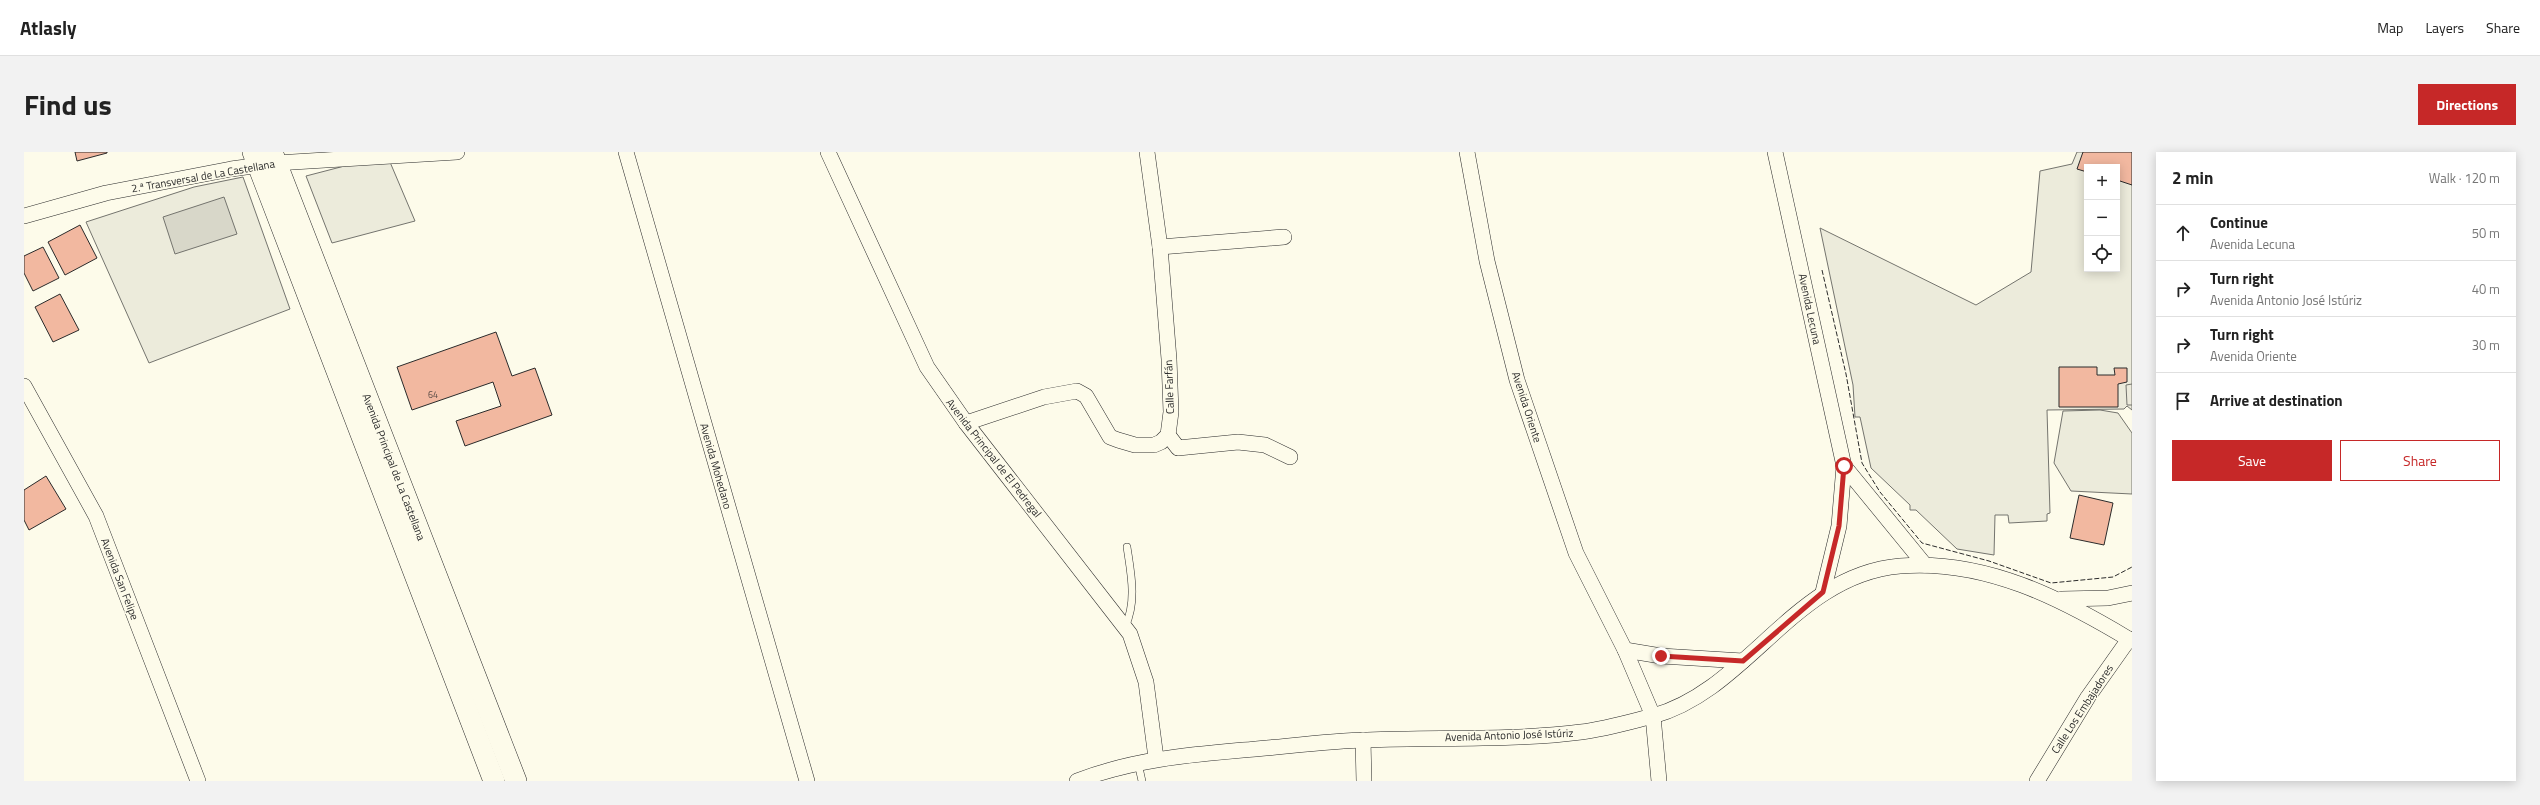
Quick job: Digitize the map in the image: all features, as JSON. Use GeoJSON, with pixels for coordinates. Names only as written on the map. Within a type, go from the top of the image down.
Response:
{"type":"FeatureCollection","features":[{"type":"Feature","properties":{"kind":"street","name":"2.ª Transversal de La Castellana"},"geometry":{"type":"LineString","coordinates":[[24,216],[106,193],[231,169],[265,158],[458,152]]}},
{"type":"Feature","properties":{"kind":"street","name":"Avenida Mohedano"},"geometry":{"type":"LineString","coordinates":[[626,152],[807,781]]}},
{"type":"Feature","properties":{"kind":"street","name":"Avenida Principal de El Pedregal"},"geometry":{"type":"LineString","coordinates":[[828,152],[927,367],[966,423],[1125,627],[1136,647],[1146,682],[1156,758]]}},
{"type":"Feature","properties":{"kind":"street","name":"Calle Farfán"},"geometry":{"type":"LineString","coordinates":[[1147,152],[1160,247],[1171,412],[1168,434]]}},
{"type":"Feature","properties":{"kind":"street","name":"Avenida Oriente"},"geometry":{"type":"LineString","coordinates":[[1467,152],[1487,261],[1517,380],[1576,553],[1625,650],[1653,716],[1659,781]]}},
{"type":"Feature","properties":{"kind":"street","name":"Avenida Lecuna"},"geometry":{"type":"LineString","coordinates":[[1775,152],[1844,466],[1839,526],[1823,592]]}},
{"type":"Feature","properties":{"kind":"street","name":"Avenida Principal de La Castellana"},"geometry":{"type":"LineString","coordinates":[[265,158],[494,781]]}},
{"type":"Feature","properties":{"kind":"street","name":"Avenida Principal de La Castellana"},"geometry":{"type":"LineString","coordinates":[[265,158],[516,781]]}},
{"type":"Feature","properties":{"kind":"street"},"geometry":{"type":"LineString","coordinates":[[1160,247],[1284,237]]}},
{"type":"Feature","properties":{"kind":"street","name":"Avenida San Felipe"},"geometry":{"type":"LineString","coordinates":[[24,386],[96,516],[198,781]]}},
{"type":"Feature","properties":{"kind":"street"},"geometry":{"type":"LineString","coordinates":[[966,423],[1044,397],[1077,391],[1090,400],[1107,432],[1118,440],[1134,445],[1154,445],[1161,442],[1168,434],[1178,448],[1238,442],[1266,445],[1290,457]]}},
{"type":"Feature","properties":{"kind":"street","name":"Avenida Lecuna"},"geometry":{"type":"LineString","coordinates":[[1844,466],[1925,565]]}},
{"type":"Feature","properties":{"kind":"street","name":"Avenida Antonio José Istúriz"},"geometry":{"type":"LineString","coordinates":[[1077,781],[1156,758],[1363,740],[1547,735],[1591,731],[1653,716],[1682,705],[1743,661],[1823,592],[1866,572],[1882,568],[1925,565],[1999,576],[2060,599],[2130,640]]}},
{"type":"Feature","properties":{"kind":"street","name":"Avenida Antonio José Istúriz"},"geometry":{"type":"LineString","coordinates":[[2060,599],[2108,598],[2132,593]]}},
{"type":"Feature","properties":{"kind":"street","name":"Calle Los Embajadores"},"geometry":{"type":"LineString","coordinates":[[2037,781],[2091,692],[2130,640]]}},
{"type":"Feature","properties":{"kind":"street"},"geometry":{"type":"LineString","coordinates":[[1625,650],[1661,656],[1743,661]]}},
{"type":"Feature","properties":{"kind":"street"},"geometry":{"type":"LineString","coordinates":[[1363,740],[1364,781]]}},
{"type":"Feature","properties":{"kind":"lane"},"geometry":{"type":"LineString","coordinates":[[1125,627],[1131,614],[1133,601],[1127,547]]}},
{"type":"Feature","properties":{"kind":"lane"},"geometry":{"type":"LineString","coordinates":[[1138,762],[1142,781]]}},
{"type":"Feature","properties":{"kind":"shaded area"},"geometry":{"type":"Polygon","coordinates":[[[2077,152],[2132,152],[2132,410],[2127,406],[2124,409],[2047,410],[2050,513],[2047,514],[2047,521],[2009,523],[2008,515],[1995,515],[1994,555],[1957,549],[1916,510],[1910,510],[1910,505],[1871,468],[1860,417],[1855,417],[1853,385],[1820,228],[1976,305],[2031,272],[2040,171],[2072,164],[2077,152]]]}},
{"type":"Feature","properties":{"kind":"shaded area"},"geometry":{"type":"Polygon","coordinates":[[[387,155],[415,221],[332,243],[306,176],[387,155]]]}},
{"type":"Feature","properties":{"kind":"shaded area"},"geometry":{"type":"Polygon","coordinates":[[[243,177],[290,309],[149,363],[86,222],[194,187],[243,177]]]}},
{"type":"Feature","properties":{"kind":"shaded area"},"geometry":{"type":"Polygon","coordinates":[[[224,197],[237,234],[175,254],[163,217],[224,197]]]}},
{"type":"Feature","properties":{"kind":"shaded area"},"geometry":{"type":"Polygon","coordinates":[[[2132,384],[2132,405],[2127,405],[2126,385],[2132,384]]]}},
{"type":"Feature","properties":{"kind":"shaded area"},"geometry":{"type":"Polygon","coordinates":[[[2100,410],[2118,413],[2132,433],[2132,494],[2071,491],[2054,463],[2063,411],[2100,410]]]}},
{"type":"Feature","properties":{"kind":"building"},"geometry":{"type":"Polygon","coordinates":[[[75,152],[107,152],[107,153],[77,161],[75,152]]]}},
{"type":"Feature","properties":{"kind":"building"},"geometry":{"type":"Polygon","coordinates":[[[2083,152],[2132,152],[2132,185],[2120,181],[2120,164],[2084,164],[2084,171],[2077,169],[2083,152]]]}},
{"type":"Feature","properties":{"kind":"building"},"geometry":{"type":"Polygon","coordinates":[[[80,225],[97,258],[65,275],[48,242],[80,225]]]}},
{"type":"Feature","properties":{"kind":"building"},"geometry":{"type":"Polygon","coordinates":[[[43,247],[59,278],[33,291],[24,273],[24,256],[43,247]]]}},
{"type":"Feature","properties":{"kind":"building"},"geometry":{"type":"Polygon","coordinates":[[[60,294],[79,330],[53,342],[35,307],[60,294]]]}},
{"type":"Feature","properties":{"kind":"building"},"geometry":{"type":"Polygon","coordinates":[[[496,332],[512,376],[535,368],[552,415],[465,446],[456,421],[501,406],[493,382],[412,410],[397,367],[496,332]]]}},
{"type":"Feature","properties":{"kind":"building"},"geometry":{"type":"Polygon","coordinates":[[[2059,367],[2097,367],[2097,375],[2115,375],[2114,368],[2127,368],[2127,382],[2118,384],[2118,407],[2059,407],[2059,367]]]}},
{"type":"Feature","properties":{"kind":"building"},"geometry":{"type":"Polygon","coordinates":[[[46,476],[66,509],[29,530],[24,520],[24,490],[46,476]]]}},
{"type":"Feature","properties":{"kind":"building"},"geometry":{"type":"Polygon","coordinates":[[[2079,495],[2113,503],[2104,545],[2070,538],[2079,495]]]}},
{"type":"Feature","properties":{"kind":"fence"},"geometry":{"type":"LineString","coordinates":[[1822,270],[1846,374],[1862,463],[1880,492],[1922,543],[1989,561],[2051,583],[2113,577],[2132,567]]}},
{"type":"Feature","properties":{"kind":"route"},"geometry":{"type":"LineString","coordinates":[[1661,656],[1743,661],[1823,592],[1839,526],[1842,505],[1844,466]]}}]}
